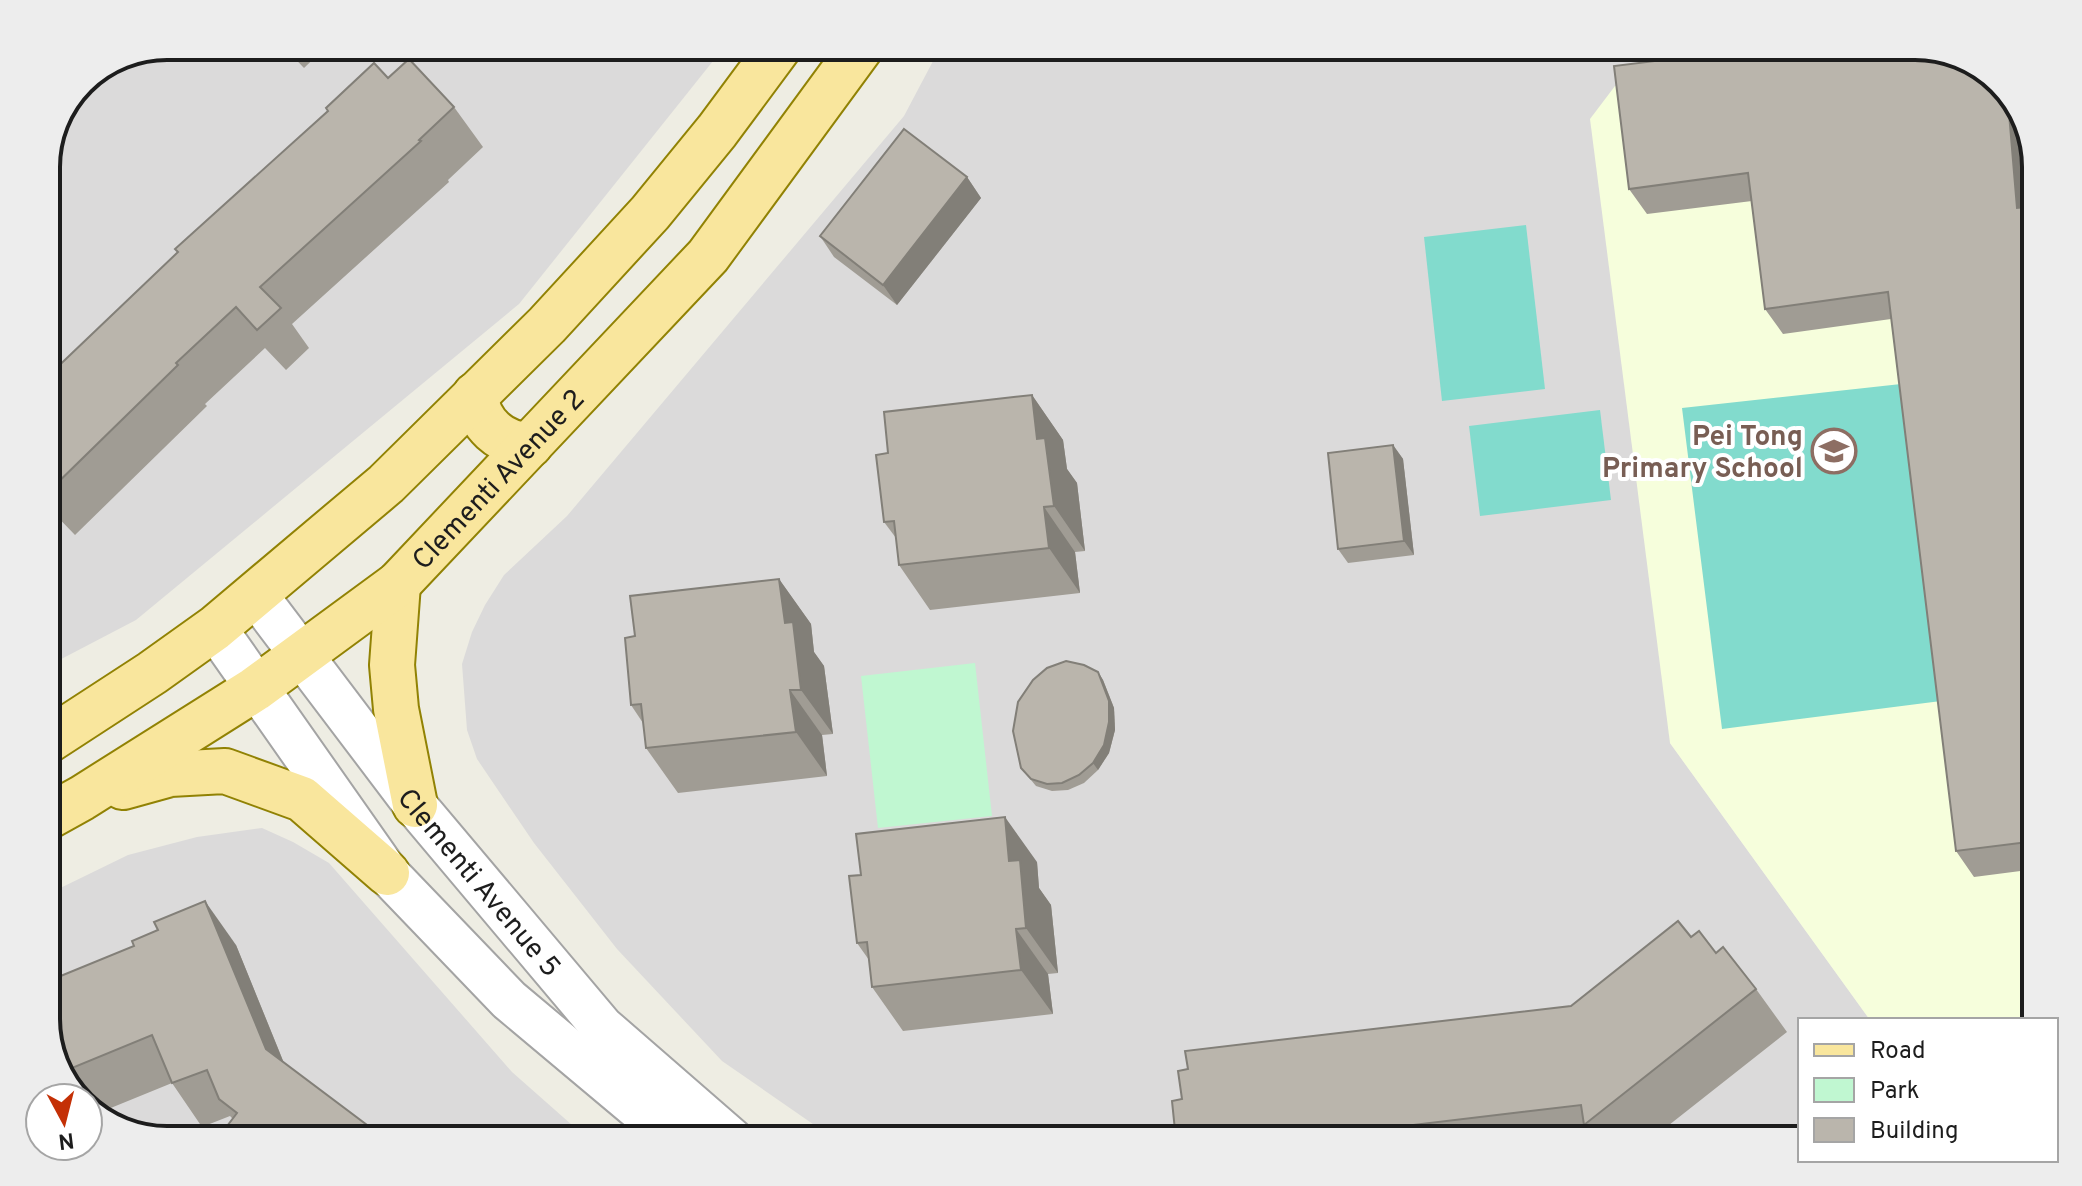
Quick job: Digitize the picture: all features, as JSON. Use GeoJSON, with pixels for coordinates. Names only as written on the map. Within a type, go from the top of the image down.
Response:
{"type":"FeatureCollection","features":[{"type":"Feature","properties":{"kind":"main road"},"geometry":{"type":"LineString","coordinates":[[60,733],[215,628],[386,484],[547,325],[650,213],[770,60]]}},
{"type":"Feature","properties":{"kind":"main road","name":"Clementi Avenue 2"},"geometry":{"type":"LineString","coordinates":[[64,808],[255,689],[398,584],[715,248],[852,60]]}},
{"type":"Feature","properties":{"kind":"main road"},"geometry":{"type":"LineString","coordinates":[[475,395],[477,411],[483,422],[517,445],[530,445]]}},
{"type":"Feature","properties":{"kind":"main road"},"geometry":{"type":"LineString","coordinates":[[398,584],[392,665],[396,709],[415,805]]}},
{"type":"Feature","properties":{"kind":"main road"},"geometry":{"type":"LineString","coordinates":[[64,808],[170,774],[225,771],[302,799],[387,873]]}},
{"type":"Feature","properties":{"kind":"street","name":"Clementi Avenue 5"},"geometry":{"type":"LineString","coordinates":[[256,595],[415,805],[602,1027],[716,1126]]}},
{"type":"Feature","properties":{"kind":"street","name":"Clementi Avenue 5"},"geometry":{"type":"LineString","coordinates":[[215,628],[387,873],[509,1000],[659,1126]]}},
{"type":"Feature","properties":{"kind":"shaded area"},"geometry":{"type":"Polygon","coordinates":[[[167,60],[714,60],[519,304],[136,620],[60,660],[60,160],[68,126],[91,91],[126,68],[167,60]]]}},
{"type":"Feature","properties":{"kind":"shaded area"},"geometry":{"type":"Polygon","coordinates":[[[934,60],[1910,60],[1670,743],[1869,1018],[1798,1018],[1798,1126],[816,1126],[722,1061],[617,949],[534,843],[477,759],[467,730],[462,664],[472,632],[504,575],[567,516],[904,116],[934,60]]]}},
{"type":"Feature","properties":{"kind":"shaded area","name":"Pei Tong Primary School"},"geometry":{"type":"Polygon","coordinates":[[[1817,60],[1915,60],[1952,67],[1991,91],[2008,113],[2022,160],[2022,1018],[1869,1018],[1670,743],[1590,119],[1615,86],[1817,60]]]}},
{"type":"Feature","properties":{"kind":"shaded area"},"geometry":{"type":"Polygon","coordinates":[[[1526,225],[1545,389],[1442,401],[1424,237],[1526,225]]]}},
{"type":"Feature","properties":{"kind":"shaded area"},"geometry":{"type":"Polygon","coordinates":[[[1901,384],[1941,701],[1722,729],[1682,408],[1901,384]]]}},
{"type":"Feature","properties":{"kind":"shaded area"},"geometry":{"type":"Polygon","coordinates":[[[1600,410],[1611,500],[1480,516],[1469,426],[1600,410]]]}},
{"type":"Feature","properties":{"kind":"shaded area"},"geometry":{"type":"Polygon","coordinates":[[[262,828],[329,863],[512,1072],[573,1126],[167,1126],[139,1122],[113,1112],[104,1105],[104,1082],[81,1082],[62,1040],[60,888],[128,855],[197,837],[262,828]]]}},
{"type":"Feature","properties":{"kind":"green space"},"geometry":{"type":"Polygon","coordinates":[[[975,663],[992,816],[878,828],[861,676],[975,663]]]}},
{"type":"Feature","properties":{"kind":"building"},"geometry":{"type":"Polygon","coordinates":[[[410,60],[454,107],[421,141],[260,287],[281,308],[257,330],[236,307],[60,480],[60,365],[178,252],[175,249],[328,111],[326,108],[374,63],[388,78],[410,60]]]}},
{"type":"Feature","properties":{"kind":"building"},"geometry":{"type":"Polygon","coordinates":[[[1663,60],[1929,61],[1969,74],[1991,91],[2008,113],[2017,208],[2022,207],[2022,843],[1956,851],[1888,292],[1765,309],[1748,173],[1629,189],[1614,66],[1663,60]]]}},
{"type":"Feature","properties":{"kind":"building"},"geometry":{"type":"Polygon","coordinates":[[[904,129],[967,177],[883,285],[820,236],[904,129]]]}},
{"type":"Feature","properties":{"kind":"building"},"geometry":{"type":"Polygon","coordinates":[[[1032,395],[1037,439],[1045,438],[1054,506],[1044,507],[1049,548],[899,565],[894,521],[884,522],[876,455],[888,453],[884,412],[1032,395]]]}},
{"type":"Feature","properties":{"kind":"building"},"geometry":{"type":"Polygon","coordinates":[[[1393,445],[1404,541],[1338,549],[1328,453],[1393,445]]]}},
{"type":"Feature","properties":{"kind":"building"},"geometry":{"type":"Polygon","coordinates":[[[779,579],[785,623],[793,622],[801,690],[790,690],[796,732],[646,748],[641,704],[631,705],[625,638],[635,636],[630,596],[779,579]]]}},
{"type":"Feature","properties":{"kind":"building"},"geometry":{"type":"Polygon","coordinates":[[[1066,661],[1098,672],[1109,701],[1109,722],[1104,745],[1093,763],[1079,775],[1062,783],[1047,784],[1031,779],[1021,768],[1013,731],[1018,702],[1033,680],[1047,668],[1066,661]]]}},
{"type":"Feature","properties":{"kind":"building"},"geometry":{"type":"Polygon","coordinates":[[[1005,817],[1009,861],[1020,860],[1026,928],[1016,929],[1021,970],[872,987],[867,942],[857,943],[849,876],[861,875],[856,834],[1005,817]]]}},
{"type":"Feature","properties":{"kind":"building"},"geometry":{"type":"Polygon","coordinates":[[[205,901],[266,1049],[368,1126],[227,1126],[237,1113],[219,1099],[207,1070],[172,1083],[152,1035],[72,1068],[60,1026],[60,976],[134,946],[132,941],[158,930],[154,922],[205,901]]]}},
{"type":"Feature","properties":{"kind":"building"},"geometry":{"type":"Polygon","coordinates":[[[1678,921],[1691,937],[1699,931],[1716,953],[1723,947],[1756,989],[1584,1125],[1581,1105],[1404,1126],[1175,1126],[1172,1101],[1182,1099],[1178,1071],[1188,1069],[1185,1051],[1571,1006],[1678,921]]]}},
{"type":"Feature","properties":{"kind":"place","name":"Pei Tong Primary School"},"geometry":{"type":"Point","coordinates":[1834,451]}}]}
